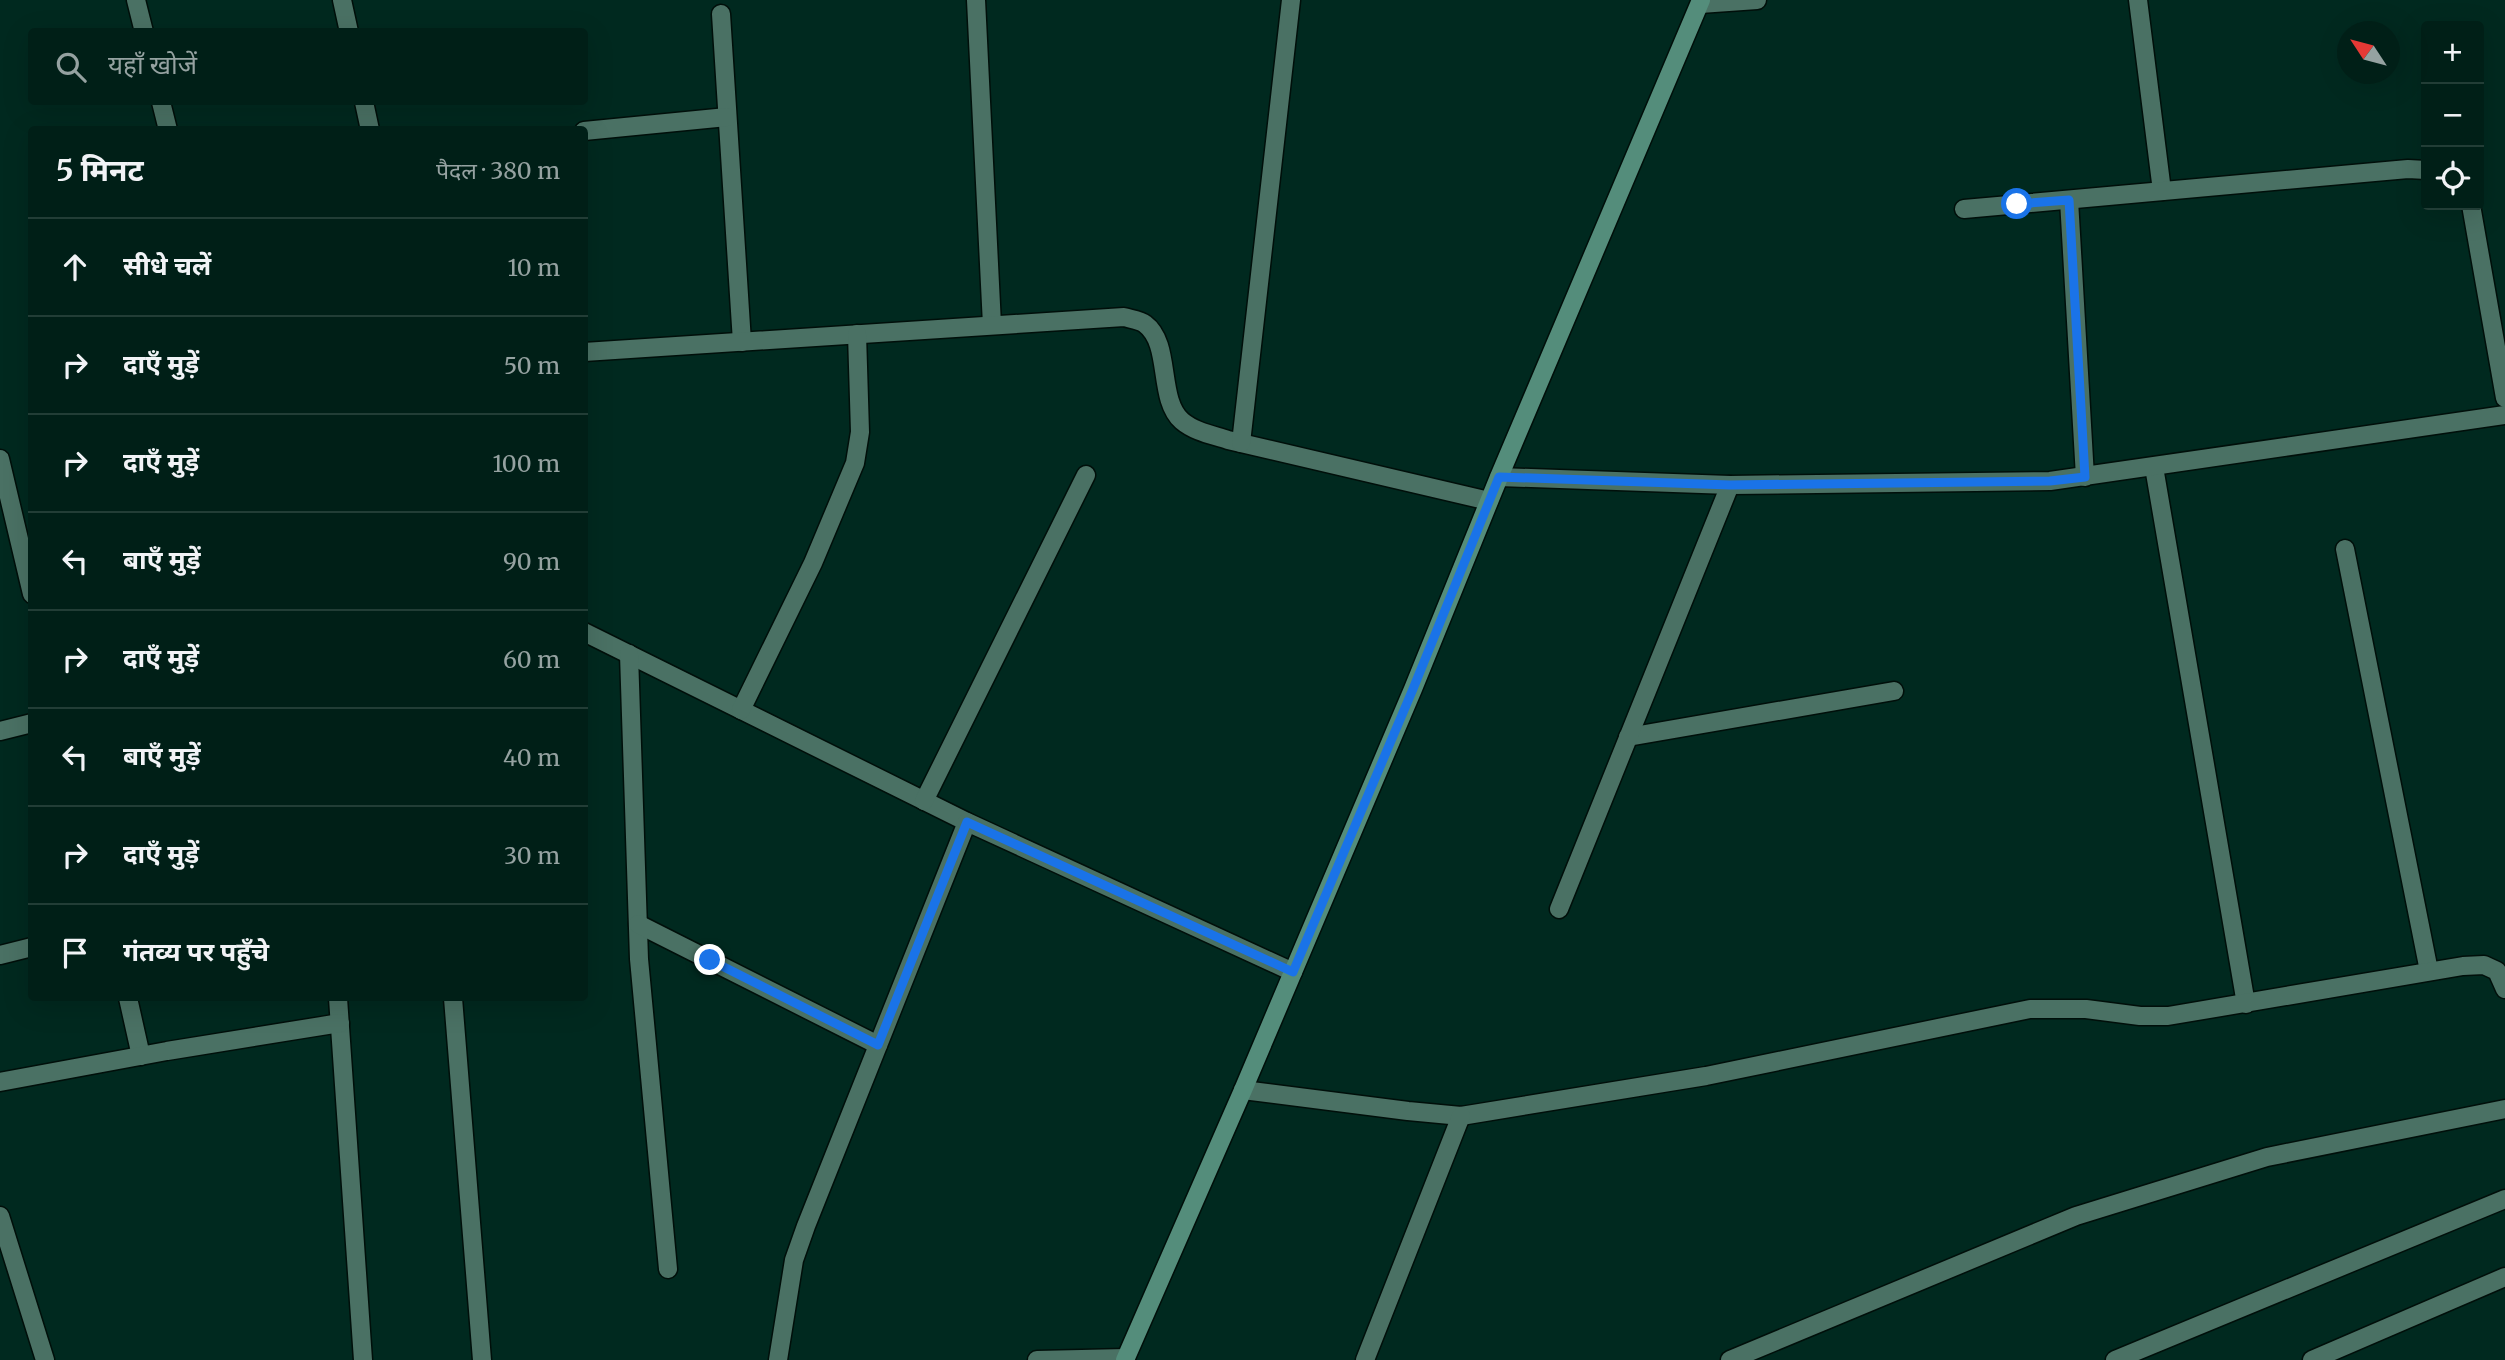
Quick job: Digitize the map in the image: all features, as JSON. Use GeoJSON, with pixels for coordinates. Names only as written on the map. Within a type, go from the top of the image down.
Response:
{"type":"FeatureCollection","features":[{"type":"Feature","properties":{"kind":"main road"},"geometry":{"type":"LineString","coordinates":[[1126,1359],[1413,689],[1499,477],[1701,2]]}},
{"type":"Feature","properties":{"kind":"street"},"geometry":{"type":"LineString","coordinates":[[136,0],[143,28]]}},
{"type":"Feature","properties":{"kind":"street"},"geometry":{"type":"LineString","coordinates":[[342,0],[348,28]]}},
{"type":"Feature","properties":{"kind":"street"},"geometry":{"type":"LineString","coordinates":[[976,0],[992,325]]}},
{"type":"Feature","properties":{"kind":"street"},"geometry":{"type":"LineString","coordinates":[[1241,443],[1291,0]]}},
{"type":"Feature","properties":{"kind":"street"},"geometry":{"type":"LineString","coordinates":[[1701,2],[1757,0]]}},
{"type":"Feature","properties":{"kind":"street"},"geometry":{"type":"LineString","coordinates":[[2138,0],[2162,191]]}},
{"type":"Feature","properties":{"kind":"street"},"geometry":{"type":"LineString","coordinates":[[721,14],[742,342]]}},
{"type":"Feature","properties":{"kind":"street"},"geometry":{"type":"LineString","coordinates":[[163,105],[168,126]]}},
{"type":"Feature","properties":{"kind":"street"},"geometry":{"type":"LineString","coordinates":[[365,105],[369,126]]}},
{"type":"Feature","properties":{"kind":"street"},"geometry":{"type":"LineString","coordinates":[[588,131],[727,117]]}},
{"type":"Feature","properties":{"kind":"street"},"geometry":{"type":"LineString","coordinates":[[1964,209],[2421,170]]}},
{"type":"Feature","properties":{"kind":"street"},"geometry":{"type":"LineString","coordinates":[[2069,200],[2085,477]]}},
{"type":"Feature","properties":{"kind":"street"},"geometry":{"type":"LineString","coordinates":[[2472,210],[2505,398]]}},
{"type":"Feature","properties":{"kind":"street"},"geometry":{"type":"LineString","coordinates":[[588,352],[1124,317],[1144,323],[1156,337],[1169,397],[1179,419],[1192,429],[1489,501]]}},
{"type":"Feature","properties":{"kind":"street"},"geometry":{"type":"LineString","coordinates":[[741,710],[813,563],[855,463],[860,432],[857,334]]}},
{"type":"Feature","properties":{"kind":"street"},"geometry":{"type":"LineString","coordinates":[[1499,477],[1730,485],[2050,481],[2505,415]]}},
{"type":"Feature","properties":{"kind":"street"},"geometry":{"type":"LineString","coordinates":[[0,459],[28,577]]}},
{"type":"Feature","properties":{"kind":"street"},"geometry":{"type":"LineString","coordinates":[[2154,467],[2246,1004]]}},
{"type":"Feature","properties":{"kind":"street"},"geometry":{"type":"LineString","coordinates":[[924,801],[1086,475]]}},
{"type":"Feature","properties":{"kind":"street"},"geometry":{"type":"LineString","coordinates":[[1559,909],[1730,485]]}},
{"type":"Feature","properties":{"kind":"street"},"geometry":{"type":"LineString","coordinates":[[2345,549],[2429,971]]}},
{"type":"Feature","properties":{"kind":"street"},"geometry":{"type":"LineString","coordinates":[[588,634],[967,822],[1293,972]]}},
{"type":"Feature","properties":{"kind":"street"},"geometry":{"type":"LineString","coordinates":[[628,654],[639,959],[668,1269]]}},
{"type":"Feature","properties":{"kind":"street"},"geometry":{"type":"LineString","coordinates":[[1628,737],[1894,691]]}},
{"type":"Feature","properties":{"kind":"street"},"geometry":{"type":"LineString","coordinates":[[0,731],[28,724]]}},
{"type":"Feature","properties":{"kind":"street"},"geometry":{"type":"LineString","coordinates":[[778,1360],[794,1261],[967,822]]}},
{"type":"Feature","properties":{"kind":"street"},"geometry":{"type":"LineString","coordinates":[[638,924],[878,1045]]}},
{"type":"Feature","properties":{"kind":"street"},"geometry":{"type":"LineString","coordinates":[[0,955],[28,948]]}},
{"type":"Feature","properties":{"kind":"street"},"geometry":{"type":"LineString","coordinates":[[1243,1090],[1461,1116],[1706,1076],[2031,1009],[2086,1009],[2140,1016],[2168,1016],[2429,971],[2484,965],[2497,971],[2505,989]]}},
{"type":"Feature","properties":{"kind":"street"},"geometry":{"type":"LineString","coordinates":[[129,1001],[141,1056]]}},
{"type":"Feature","properties":{"kind":"street"},"geometry":{"type":"LineString","coordinates":[[338,1001],[363,1360]]}},
{"type":"Feature","properties":{"kind":"street"},"geometry":{"type":"LineString","coordinates":[[453,1001],[482,1360]]}},
{"type":"Feature","properties":{"kind":"street"},"geometry":{"type":"LineString","coordinates":[[0,1082],[340,1023]]}},
{"type":"Feature","properties":{"kind":"street"},"geometry":{"type":"LineString","coordinates":[[1730,1360],[2076,1216],[2267,1157],[2505,1109]]}},
{"type":"Feature","properties":{"kind":"street"},"geometry":{"type":"LineString","coordinates":[[1365,1360],[1461,1116]]}},
{"type":"Feature","properties":{"kind":"street"},"geometry":{"type":"LineString","coordinates":[[2115,1360],[2505,1199]]}},
{"type":"Feature","properties":{"kind":"street"},"geometry":{"type":"LineString","coordinates":[[0,1216],[45,1360]]}},
{"type":"Feature","properties":{"kind":"street"},"geometry":{"type":"LineString","coordinates":[[2312,1360],[2505,1278]]}},
{"type":"Feature","properties":{"kind":"street"},"geometry":{"type":"LineString","coordinates":[[1037,1360],[1126,1359]]}},
{"type":"Feature","properties":{"kind":"route"},"geometry":{"type":"LineString","coordinates":[[710,960],[878,1045],[967,822],[1293,972],[1499,477],[1730,485],[2050,481],[2085,477],[2069,200],[2017,204]]}}]}
